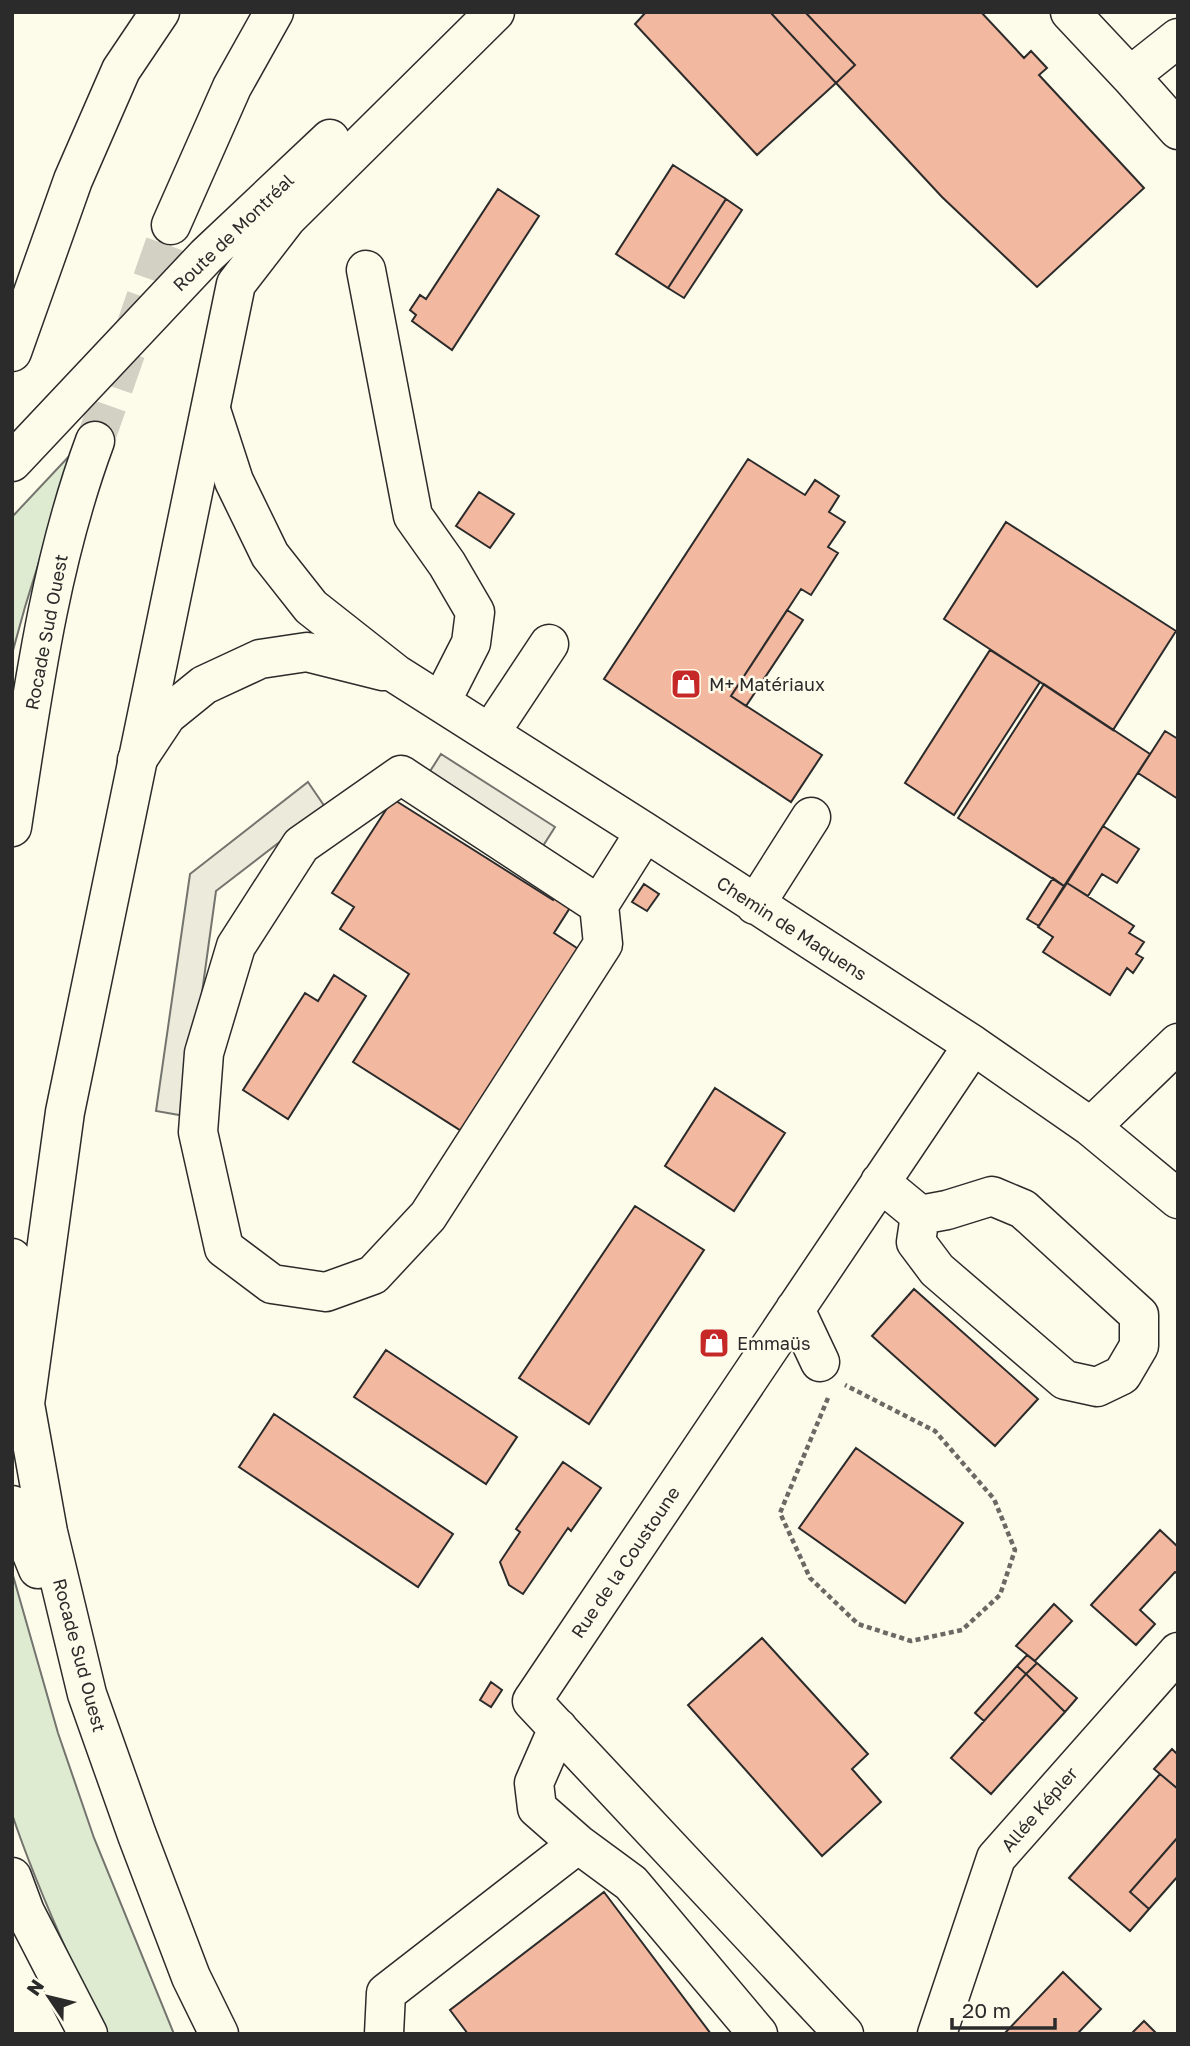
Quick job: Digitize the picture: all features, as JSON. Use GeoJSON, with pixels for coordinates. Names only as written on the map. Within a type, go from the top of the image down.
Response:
{"type":"FeatureCollection","features":[{"type":"Feature","properties":{"kind":"main road"},"geometry":{"type":"LineString","coordinates":[[12,352],[73,180],[121,71],[160,12]]}},
{"type":"Feature","properties":{"kind":"main road"},"geometry":{"type":"LineString","coordinates":[[170,225],[232,87],[274,12]]}},
{"type":"Feature","properties":{"kind":"main road","name":"Route de Montréal"},"geometry":{"type":"LineString","coordinates":[[12,462],[206,256],[464,12]]}},
{"type":"Feature","properties":{"kind":"main road"},"geometry":{"type":"LineString","coordinates":[[25,1404],[65,1112],[236,284],[287,218],[495,12]]}},
{"type":"Feature","properties":{"kind":"main road"},"geometry":{"type":"LineString","coordinates":[[1070,12],[1178,130]]}},
{"type":"Feature","properties":{"kind":"main road"},"geometry":{"type":"LineString","coordinates":[[1130,76],[1178,38]]}},
{"type":"Feature","properties":{"kind":"main road"},"geometry":{"type":"LineString","coordinates":[[366,270],[413,516],[447,564],[475,612],[471,643],[441,702]]}},
{"type":"Feature","properties":{"kind":"main road","name":"Chemin de Maquens"},"geometry":{"type":"LineString","coordinates":[[211,410],[234,481],[270,555],[311,607],[396,674],[973,1045],[1091,1126],[1178,1199]]}},
{"type":"Feature","properties":{"kind":"main road","name":"Rocade Sud Ouest"},"geometry":{"type":"LineString","coordinates":[[12,827],[41,645],[75,499],[95,441]]}},
{"type":"Feature","properties":{"kind":"main road"},"geometry":{"type":"LineString","coordinates":[[491,733],[549,644]]}},
{"type":"Feature","properties":{"kind":"main road","name":"Chemin de Maquens"},"geometry":{"type":"LineString","coordinates":[[137,760],[167,715],[204,685],[260,659],[307,652],[396,674]]}},
{"type":"Feature","properties":{"kind":"main road"},"geometry":{"type":"LineString","coordinates":[[598,905],[401,775],[301,845],[236,946],[204,1053],[198,1132],[224,1248],[272,1284],[326,1292],[373,1275],[428,1216],[603,944],[598,905],[645,832]]}},
{"type":"Feature","properties":{"kind":"main road"},"geometry":{"type":"LineString","coordinates":[[755,905],[811,817]]}},
{"type":"Feature","properties":{"kind":"main road"},"geometry":{"type":"LineString","coordinates":[[1091,1126],[1178,1043]]}},
{"type":"Feature","properties":{"kind":"main road","name":"Rue de la Coustoune"},"geometry":{"type":"LineString","coordinates":[[844,2034],[532,1701],[973,1045]]}},
{"type":"Feature","properties":{"kind":"main road"},"geometry":{"type":"LineString","coordinates":[[880,1182],[920,1215]]}},
{"type":"Feature","properties":{"kind":"main road"},"geometry":{"type":"LineString","coordinates":[[992,1196],[1023,1209],[1139,1315],[1139,1346],[1122,1376],[1097,1387],[1065,1380],[937,1270],[916,1242],[920,1215],[992,1196]]}},
{"type":"Feature","properties":{"kind":"main road","name":"Rocade Sud Ouest"},"geometry":{"type":"LineString","coordinates":[[12,1258],[25,1404],[48,1532],[87,1694],[191,1977],[219,2034]]}},
{"type":"Feature","properties":{"kind":"main road"},"geometry":{"type":"LineString","coordinates":[[795,1310],[828,1371]]}},
{"type":"Feature","properties":{"kind":"main road"},"geometry":{"type":"LineString","coordinates":[[12,1505],[87,1694]]}},
{"type":"Feature","properties":{"kind":"main road","name":"Allée Képler"},"geometry":{"type":"LineString","coordinates":[[937,2034],[996,1858],[1178,1652]]}},
{"type":"Feature","properties":{"kind":"main road"},"geometry":{"type":"LineString","coordinates":[[558,1728],[534,1783],[537,1808],[578,1844],[631,1883],[758,2034]]}},
{"type":"Feature","properties":{"kind":"main road"},"geometry":{"type":"LineString","coordinates":[[384,2034],[386,1993],[578,1844]]}},
{"type":"Feature","properties":{"kind":"main road"},"geometry":{"type":"LineString","coordinates":[[12,1877],[25,1912],[88,2034]]}},
{"type":"Feature","properties":{"kind":"path"},"geometry":{"type":"LineString","coordinates":[[828,1371],[935,1431],[994,1499],[1015,1550],[1000,1595],[962,1630],[911,1641],[858,1624],[810,1578],[780,1513],[828,1371]]}},
{"type":"Feature","properties":{"kind":"green space"},"geometry":{"type":"Polygon","coordinates":[[[73,452],[25,607],[12,654],[12,517],[73,452]]]}},
{"type":"Feature","properties":{"kind":"green space"},"geometry":{"type":"Polygon","coordinates":[[[12,1572],[58,1733],[94,1838],[174,2034],[107,2034],[61,1938],[18,1832],[12,1814],[12,1572]]]}},
{"type":"Feature","properties":{"kind":"shaded area"},"geometry":{"type":"Polygon","coordinates":[[[441,754],[555,827],[541,849],[427,776],[441,754]]]}},
{"type":"Feature","properties":{"kind":"shaded area"},"geometry":{"type":"Polygon","coordinates":[[[308,782],[325,807],[216,891],[185,1116],[156,1111],[190,874],[308,782]]]}},
{"type":"Feature","properties":{"kind":"building"},"geometry":{"type":"Polygon","coordinates":[[[646,12],[770,12],[836,83],[757,155],[635,24],[646,12]]]}},
{"type":"Feature","properties":{"kind":"building"},"geometry":{"type":"Polygon","coordinates":[[[770,12],[805,12],[855,65],[836,83],[770,12]]]}},
{"type":"Feature","properties":{"kind":"building"},"geometry":{"type":"Polygon","coordinates":[[[805,12],[981,12],[1024,58],[1031,51],[1047,68],[1039,75],[1144,188],[1037,287],[942,197],[836,83],[855,65],[805,12]]]}},
{"type":"Feature","properties":{"kind":"building"},"geometry":{"type":"Polygon","coordinates":[[[673,165],[726,199],[668,288],[616,254],[673,165]]]}},
{"type":"Feature","properties":{"kind":"building"},"geometry":{"type":"Polygon","coordinates":[[[498,189],[539,216],[452,350],[412,321],[416,315],[410,310],[420,295],[426,299],[498,189]]]}},
{"type":"Feature","properties":{"kind":"building"},"geometry":{"type":"Polygon","coordinates":[[[726,199],[742,210],[684,298],[668,288],[726,199]]]}},
{"type":"Feature","properties":{"kind":"building"},"geometry":{"type":"Polygon","coordinates":[[[748,459],[805,495],[815,480],[839,496],[829,512],[845,522],[828,547],[838,553],[811,595],[801,589],[731,696],[822,755],[791,802],[604,679],[748,459]]]}},
{"type":"Feature","properties":{"kind":"building"},"geometry":{"type":"Polygon","coordinates":[[[479,492],[514,514],[490,548],[456,526],[479,492]]]}},
{"type":"Feature","properties":{"kind":"building"},"geometry":{"type":"Polygon","coordinates":[[[1006,522],[1176,631],[1113,730],[944,619],[1006,522]]]}},
{"type":"Feature","properties":{"kind":"building"},"geometry":{"type":"Polygon","coordinates":[[[787,610],[803,620],[746,706],[731,696],[787,610]]]}},
{"type":"Feature","properties":{"kind":"building"},"geometry":{"type":"Polygon","coordinates":[[[990,650],[1040,682],[954,815],[905,783],[990,650]]]}},
{"type":"Feature","properties":{"kind":"building"},"geometry":{"type":"Polygon","coordinates":[[[1044,684],[1150,754],[1064,886],[958,818],[1044,684]]]}},
{"type":"Feature","properties":{"kind":"building"},"geometry":{"type":"Polygon","coordinates":[[[1165,731],[1178,739],[1178,799],[1138,773],[1165,731]]]}},
{"type":"Feature","properties":{"kind":"building"},"geometry":{"type":"Polygon","coordinates":[[[393,799],[553,900],[558,893],[573,903],[554,933],[580,950],[463,1132],[353,1062],[409,974],[340,929],[354,907],[332,893],[393,799]]]}},
{"type":"Feature","properties":{"kind":"building"},"geometry":{"type":"Polygon","coordinates":[[[1103,826],[1139,849],[1117,883],[1102,874],[1088,896],[1067,883],[1103,826]]]}},
{"type":"Feature","properties":{"kind":"building"},"geometry":{"type":"Polygon","coordinates":[[[1053,878],[1064,886],[1039,926],[1027,919],[1053,878]]]}},
{"type":"Feature","properties":{"kind":"building"},"geometry":{"type":"Polygon","coordinates":[[[1067,883],[1134,926],[1129,933],[1144,942],[1136,954],[1143,958],[1133,973],[1127,968],[1110,995],[1043,952],[1053,937],[1038,927],[1067,883]]]}},
{"type":"Feature","properties":{"kind":"building"},"geometry":{"type":"Polygon","coordinates":[[[644,884],[659,894],[647,911],[632,902],[644,884]]]}},
{"type":"Feature","properties":{"kind":"building"},"geometry":{"type":"Polygon","coordinates":[[[334,975],[366,996],[288,1119],[243,1090],[305,993],[318,1001],[334,975]]]}},
{"type":"Feature","properties":{"kind":"building"},"geometry":{"type":"Polygon","coordinates":[[[715,1088],[785,1133],[734,1211],[665,1166],[715,1088]]]}},
{"type":"Feature","properties":{"kind":"building"},"geometry":{"type":"Polygon","coordinates":[[[635,1206],[704,1250],[589,1424],[519,1378],[635,1206]]]}},
{"type":"Feature","properties":{"kind":"building"},"geometry":{"type":"Polygon","coordinates":[[[914,1289],[1038,1399],[995,1446],[872,1336],[914,1289]]]}},
{"type":"Feature","properties":{"kind":"building"},"geometry":{"type":"Polygon","coordinates":[[[386,1350],[517,1437],[486,1484],[354,1397],[386,1350]]]}},
{"type":"Feature","properties":{"kind":"building"},"geometry":{"type":"Polygon","coordinates":[[[274,1414],[453,1534],[418,1587],[239,1467],[274,1414]]]}},
{"type":"Feature","properties":{"kind":"building"},"geometry":{"type":"Polygon","coordinates":[[[856,1448],[963,1523],[905,1603],[799,1528],[856,1448]]]}},
{"type":"Feature","properties":{"kind":"building"},"geometry":{"type":"Polygon","coordinates":[[[563,1462],[601,1488],[571,1531],[568,1528],[523,1594],[509,1585],[500,1562],[520,1532],[516,1529],[563,1462]]]}},
{"type":"Feature","properties":{"kind":"building"},"geometry":{"type":"Polygon","coordinates":[[[1160,1530],[1178,1547],[1178,1574],[1175,1572],[1140,1610],[1155,1624],[1136,1645],[1091,1605],[1160,1530]]]}},
{"type":"Feature","properties":{"kind":"building"},"geometry":{"type":"Polygon","coordinates":[[[1054,1604],[1072,1621],[1035,1661],[1016,1646],[1054,1604]]]}},
{"type":"Feature","properties":{"kind":"building"},"geometry":{"type":"Polygon","coordinates":[[[762,1638],[868,1754],[852,1769],[881,1802],[822,1856],[688,1705],[762,1638]]]}},
{"type":"Feature","properties":{"kind":"building"},"geometry":{"type":"Polygon","coordinates":[[[1027,1655],[1037,1663],[1026,1674],[1017,1666],[1027,1655]]]}},
{"type":"Feature","properties":{"kind":"building"},"geometry":{"type":"Polygon","coordinates":[[[1037,1663],[1077,1698],[1065,1712],[1026,1674],[1037,1663]]]}},
{"type":"Feature","properties":{"kind":"building"},"geometry":{"type":"Polygon","coordinates":[[[1017,1666],[1026,1674],[984,1721],[975,1713],[1017,1666]]]}},
{"type":"Feature","properties":{"kind":"building"},"geometry":{"type":"Polygon","coordinates":[[[1026,1674],[1065,1712],[991,1794],[951,1758],[1026,1674]]]}},
{"type":"Feature","properties":{"kind":"building"},"geometry":{"type":"Polygon","coordinates":[[[491,1682],[502,1690],[491,1707],[480,1700],[491,1682]]]}},
{"type":"Feature","properties":{"kind":"building"},"geometry":{"type":"Polygon","coordinates":[[[1172,1749],[1178,1755],[1178,1789],[1154,1769],[1172,1749]]]}},
{"type":"Feature","properties":{"kind":"building"},"geometry":{"type":"Polygon","coordinates":[[[1160,1774],[1178,1789],[1178,1837],[1130,1892],[1149,1909],[1130,1931],[1069,1878],[1160,1774]]]}},
{"type":"Feature","properties":{"kind":"building"},"geometry":{"type":"Polygon","coordinates":[[[1178,1837],[1178,1876],[1149,1909],[1130,1892],[1178,1837]]]}},
{"type":"Feature","properties":{"kind":"building"},"geometry":{"type":"Polygon","coordinates":[[[604,1892],[711,2034],[468,2034],[450,2010],[604,1892]]]}},
{"type":"Feature","properties":{"kind":"building"},"geometry":{"type":"Polygon","coordinates":[[[1063,1972],[1101,2009],[1079,2032],[1081,2034],[1004,2034],[1063,1972]]]}},
{"type":"Feature","properties":{"kind":"building"},"geometry":{"type":"Polygon","coordinates":[[[1144,2021],[1157,2034],[1131,2034],[1144,2021]]]}},
{"type":"Feature","properties":{"kind":"tunnel"},"geometry":{"type":"LineString","coordinates":[[95,441],[171,225]]}},
{"type":"Feature","properties":{"kind":"place","name":"M+ Matériaux"},"geometry":{"type":"Point","coordinates":[686,684]}},
{"type":"Feature","properties":{"kind":"place","name":"Emmaüs"},"geometry":{"type":"Point","coordinates":[714,1343]}}]}
